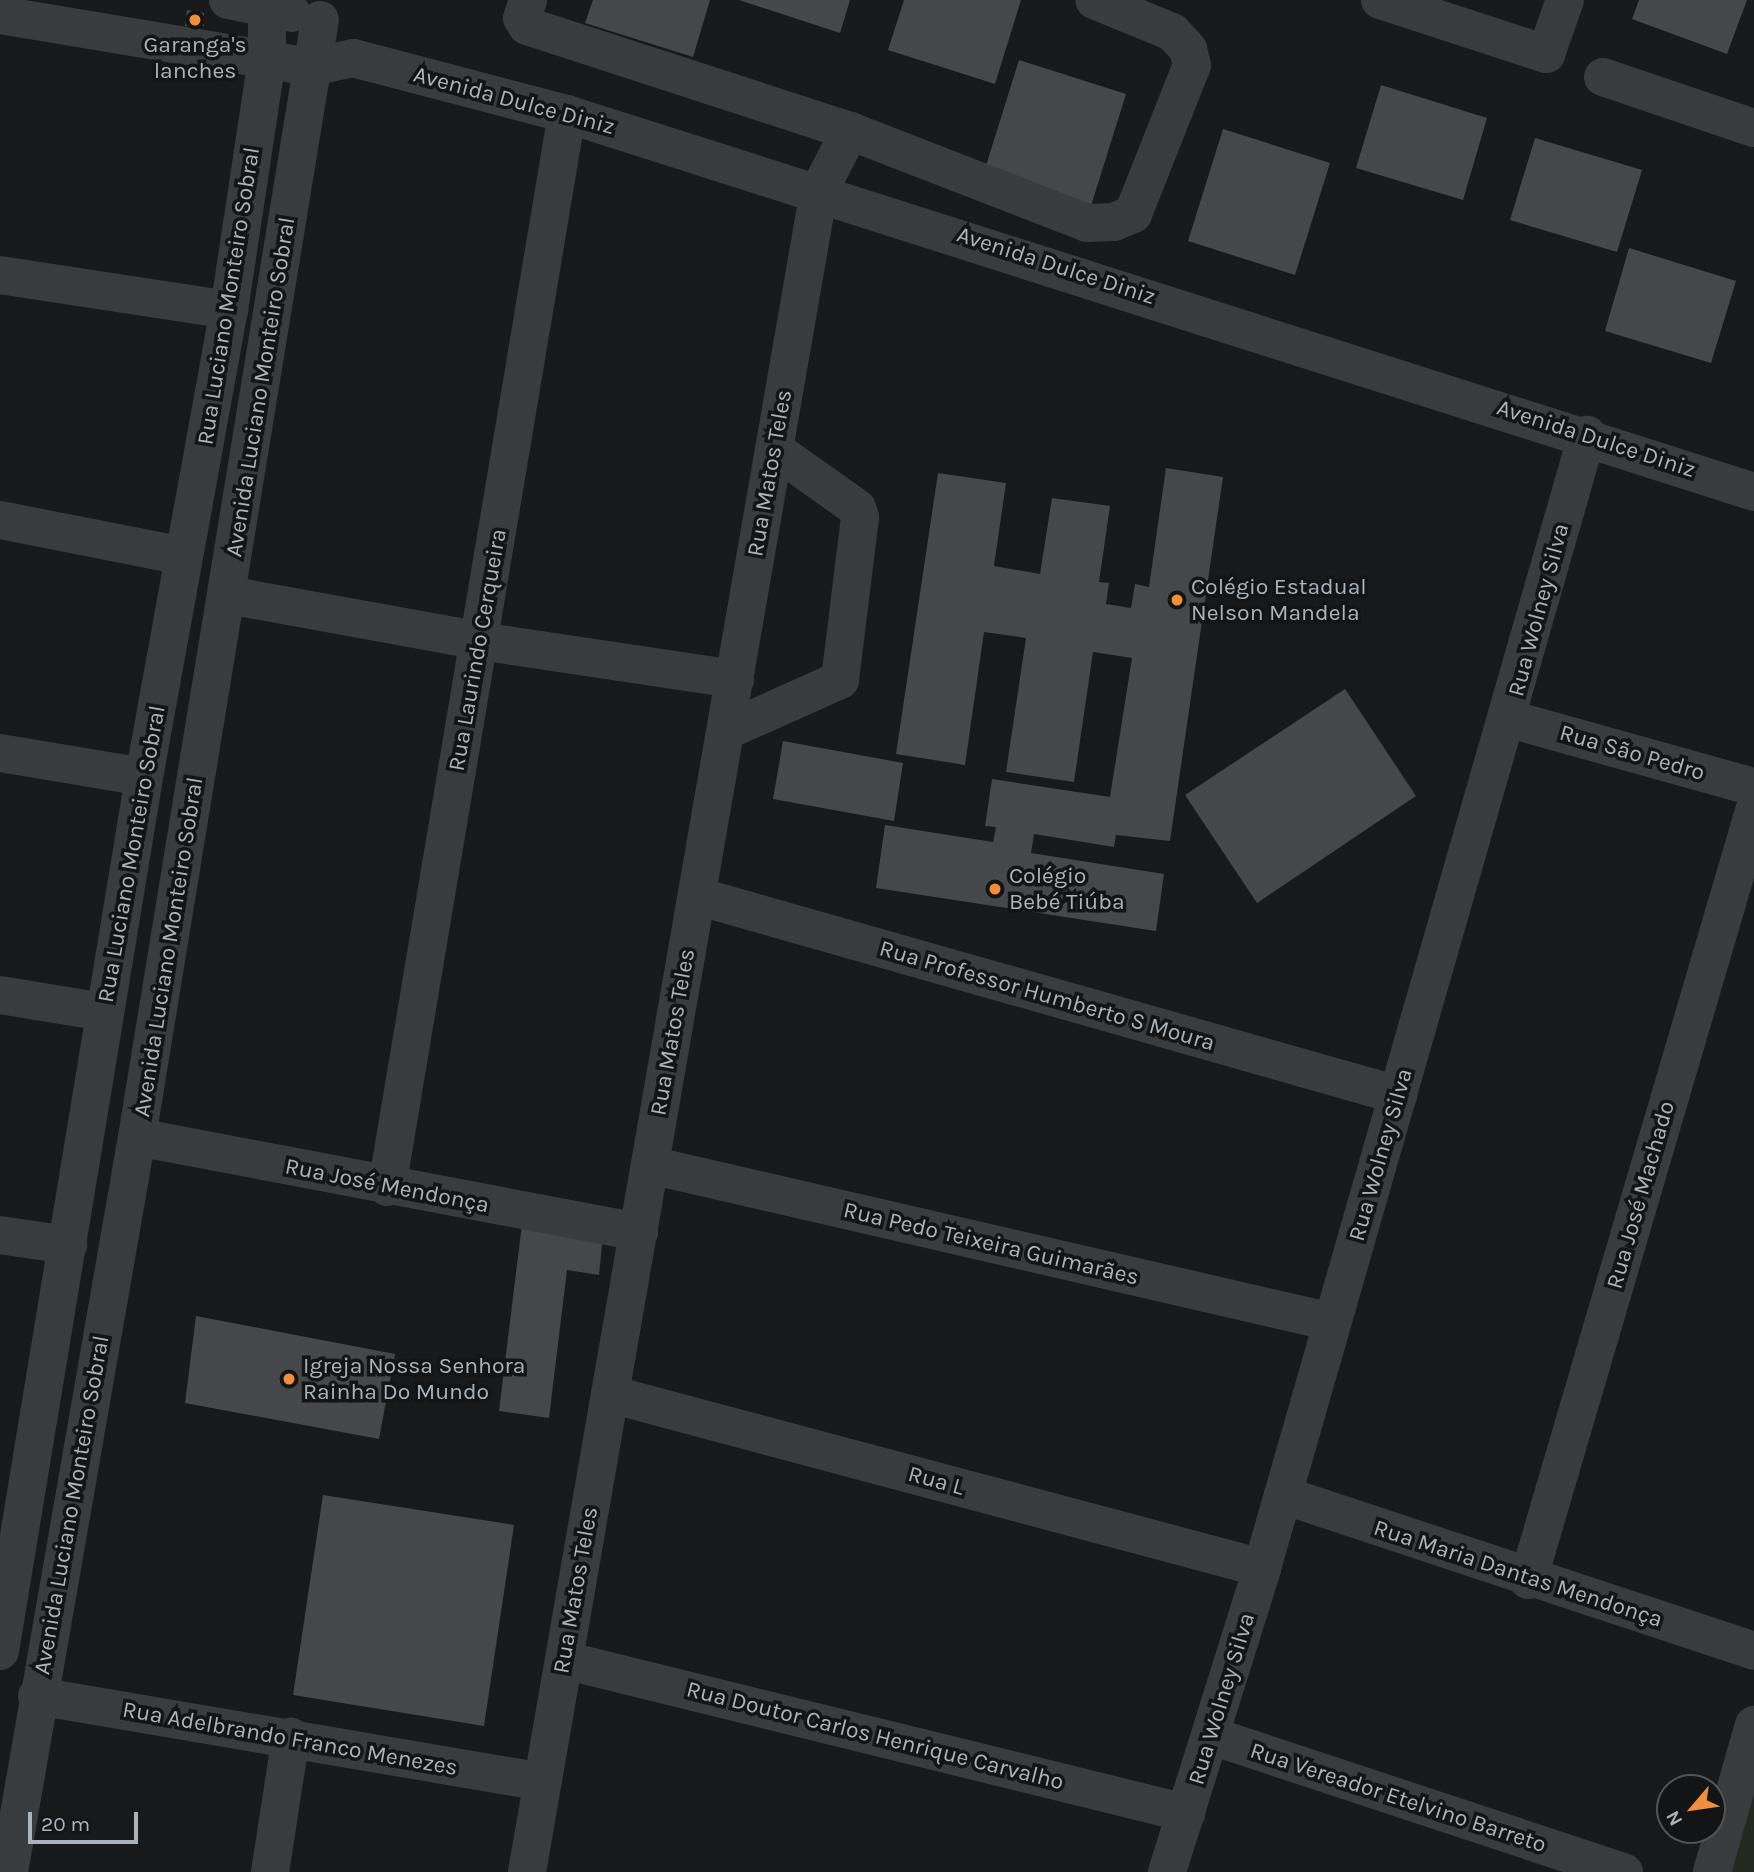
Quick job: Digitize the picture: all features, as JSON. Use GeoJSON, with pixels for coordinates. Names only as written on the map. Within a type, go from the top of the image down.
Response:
{"type":"FeatureCollection","features":[{"type":"Feature","properties":{"kind":"street"},"geometry":{"type":"LineString","coordinates":[[228,0],[267,3],[320,20],[353,58]]}},
{"type":"Feature","properties":{"kind":"street"},"geometry":{"type":"LineString","coordinates":[[528,0],[522,18],[527,26],[850,131],[1087,223],[1114,222],[1133,214],[1192,65],[1188,49],[1172,32],[1094,0]]}},
{"type":"Feature","properties":{"kind":"street"},"geometry":{"type":"LineString","coordinates":[[1380,0],[1546,54],[1565,0]]}},
{"type":"Feature","properties":{"kind":"street","name":"Rua Luciano Monteiro Sobral"},"geometry":{"type":"LineString","coordinates":[[0,1651],[9,1599],[14,1486],[68,1245],[144,777],[229,310],[267,58],[267,3]]}},
{"type":"Feature","properties":{"kind":"street","name":"Avenida Dulce Diniz"},"geometry":{"type":"LineString","coordinates":[[0,15],[312,67],[353,58],[566,114],[820,191],[1587,435],[1754,492]]}},
{"type":"Feature","properties":{"kind":"street","name":"Avenida Luciano Monteiro Sobral"},"geometry":{"type":"LineString","coordinates":[[9,1872],[37,1696],[55,1608],[137,1136],[228,595],[320,20]]}},
{"type":"Feature","properties":{"kind":"street"},"geometry":{"type":"LineString","coordinates":[[1603,77],[1752,122]]}},
{"type":"Feature","properties":{"kind":"street","name":"Rua Laurindo Cerqueira"},"geometry":{"type":"LineString","coordinates":[[387,1187],[566,114]]}},
{"type":"Feature","properties":{"kind":"street","name":"Rua Matos Teles"},"geometry":{"type":"LineString","coordinates":[[527,1872],[820,191],[850,131]]}},
{"type":"Feature","properties":{"kind":"street"},"geometry":{"type":"LineString","coordinates":[[0,275],[229,310]]}},
{"type":"Feature","properties":{"kind":"street","name":"Rua Wolney Silva"},"geometry":{"type":"LineString","coordinates":[[1167,1872],[1212,1736],[1262,1568],[1510,719],[1587,435]]}},
{"type":"Feature","properties":{"kind":"street"},"geometry":{"type":"LineString","coordinates":[[726,732],[840,680],[860,517],[857,508],[775,450]]}},
{"type":"Feature","properties":{"kind":"street"},"geometry":{"type":"LineString","coordinates":[[0,520],[184,556]]}},
{"type":"Feature","properties":{"kind":"street"},"geometry":{"type":"LineString","coordinates":[[228,595],[480,641],[735,679]]}},
{"type":"Feature","properties":{"kind":"street","name":"Rua São Pedro"},"geometry":{"type":"LineString","coordinates":[[1510,719],[1754,787]]}},
{"type":"Feature","properties":{"kind":"street"},"geometry":{"type":"LineString","coordinates":[[0,753],[144,777]]}},
{"type":"Feature","properties":{"kind":"street","name":"Rua José Machado"},"geometry":{"type":"LineString","coordinates":[[1528,1580],[1754,811]]}},
{"type":"Feature","properties":{"kind":"street","name":"Rua Professor Humberto S Moura"},"geometry":{"type":"LineString","coordinates":[[697,896],[1398,1095]]}},
{"type":"Feature","properties":{"kind":"street"},"geometry":{"type":"LineString","coordinates":[[0,995],[104,1012]]}},
{"type":"Feature","properties":{"kind":"street","name":"Rua José Mendonça"},"geometry":{"type":"LineString","coordinates":[[137,1136],[387,1187],[639,1232]]}},
{"type":"Feature","properties":{"kind":"street","name":"Rua Pedo Teixeira Guimarães"},"geometry":{"type":"LineString","coordinates":[[650,1165],[1332,1322]]}},
{"type":"Feature","properties":{"kind":"street"},"geometry":{"type":"LineString","coordinates":[[0,1235],[68,1245]]}},
{"type":"Feature","properties":{"kind":"street","name":"Rua L"},"geometry":{"type":"LineString","coordinates":[[610,1394],[1262,1568]]}},
{"type":"Feature","properties":{"kind":"street","name":"Rua Maria Dantas Mendonça"},"geometry":{"type":"LineString","coordinates":[[1283,1495],[1528,1580],[1754,1651]]}},
{"type":"Feature","properties":{"kind":"street"},"geometry":{"type":"LineString","coordinates":[[9,1599],[55,1608]]}},
{"type":"Feature","properties":{"kind":"street","name":"Rua Doutor Carlos Henrique Carvalho"},"geometry":{"type":"LineString","coordinates":[[564,1660],[1186,1813]]}},
{"type":"Feature","properties":{"kind":"street","name":"Rua Adelbrando Franco Menezes"},"geometry":{"type":"LineString","coordinates":[[37,1696],[291,1737],[543,1782]]}},
{"type":"Feature","properties":{"kind":"street"},"geometry":{"type":"LineString","coordinates":[[1712,1872],[1754,1725]]}},
{"type":"Feature","properties":{"kind":"street","name":"Rua Vereador Etelvino Barreto"},"geometry":{"type":"LineString","coordinates":[[1212,1736],[1624,1872]]}},
{"type":"Feature","properties":{"kind":"street"},"geometry":{"type":"LineString","coordinates":[[270,1872],[291,1737]]}},
{"type":"Feature","properties":{"kind":"shaded area"},"geometry":{"type":"Polygon","coordinates":[[[1754,1764],[1754,1872],[1722,1872],[1754,1764]]]}},
{"type":"Feature","properties":{"kind":"building"},"geometry":{"type":"Polygon","coordinates":[[[593,0],[710,0],[693,57],[585,23],[593,0]]]}},
{"type":"Feature","properties":{"kind":"building"},"geometry":{"type":"Polygon","coordinates":[[[739,0],[850,0],[840,33],[739,0]]]}},
{"type":"Feature","properties":{"kind":"building"},"geometry":{"type":"Polygon","coordinates":[[[904,0],[1021,0],[995,84],[888,50],[904,0]]]}},
{"type":"Feature","properties":{"kind":"building"},"geometry":{"type":"Polygon","coordinates":[[[1639,0],[1747,0],[1727,54],[1632,19],[1639,0]]]}},
{"type":"Feature","properties":{"kind":"building","name":"Garanga's lanches"},"geometry":{"type":"Polygon","coordinates":[[[187,10],[204,13],[204,26],[185,26],[187,10]]]}},
{"type":"Feature","properties":{"kind":"building"},"geometry":{"type":"Polygon","coordinates":[[[1019,60],[1126,94],[1091,206],[984,172],[1019,60]]]}},
{"type":"Feature","properties":{"kind":"building"},"geometry":{"type":"Polygon","coordinates":[[[1381,85],[1487,118],[1463,200],[1356,168],[1381,85]]]}},
{"type":"Feature","properties":{"kind":"building"},"geometry":{"type":"Polygon","coordinates":[[[1223,129],[1330,163],[1295,275],[1188,241],[1223,129]]]}},
{"type":"Feature","properties":{"kind":"building"},"geometry":{"type":"Polygon","coordinates":[[[1535,138],[1642,170],[1617,252],[1510,220],[1535,138]]]}},
{"type":"Feature","properties":{"kind":"building"},"geometry":{"type":"Polygon","coordinates":[[[1629,248],[1736,281],[1711,363],[1605,331],[1629,248]]]}},
{"type":"Feature","properties":{"kind":"building"},"geometry":{"type":"Polygon","coordinates":[[[1166,468],[1223,477],[1170,841],[1116,835],[1114,847],[1034,834],[1031,853],[1164,874],[1156,931],[876,888],[885,825],[993,842],[996,827],[985,826],[992,779],[1110,797],[1132,658],[1093,652],[1074,782],[1006,772],[1026,638],[984,632],[965,765],[896,754],[938,473],[1006,483],[994,566],[1040,574],[1052,498],[1110,506],[1099,582],[1109,583],[1106,604],[1131,608],[1135,584],[1149,587],[1166,468]]]}},
{"type":"Feature","properties":{"kind":"building"},"geometry":{"type":"Polygon","coordinates":[[[1345,689],[1416,796],[1257,903],[1185,795],[1345,689]]]}},
{"type":"Feature","properties":{"kind":"building"},"geometry":{"type":"Polygon","coordinates":[[[783,741],[903,763],[894,821],[773,799],[783,741]]]}},
{"type":"Feature","properties":{"kind":"building"},"geometry":{"type":"Polygon","coordinates":[[[522,1224],[603,1235],[599,1275],[567,1270],[549,1418],[499,1411],[522,1224]]]}},
{"type":"Feature","properties":{"kind":"building","name":"Igreja Nossa Senhora Rainha Do Mundo"},"geometry":{"type":"Polygon","coordinates":[[[196,1316],[395,1354],[379,1439],[185,1403],[196,1316]]]}},
{"type":"Feature","properties":{"kind":"building"},"geometry":{"type":"Polygon","coordinates":[[[323,1495],[514,1525],[484,1726],[293,1695],[323,1495]]]}},
{"type":"Feature","properties":{"kind":"place","name":"Garanga's lanches"},"geometry":{"type":"Point","coordinates":[195,20]}},
{"type":"Feature","properties":{"kind":"place","name":"Colégio Estadual Nelson Mandela"},"geometry":{"type":"Point","coordinates":[1177,600]}},
{"type":"Feature","properties":{"kind":"place","name":"Colégio Bebé Tiúba"},"geometry":{"type":"Point","coordinates":[995,889]}},
{"type":"Feature","properties":{"kind":"place","name":"Igreja Nossa Senhora Rainha Do Mundo"},"geometry":{"type":"Point","coordinates":[289,1379]}}]}
